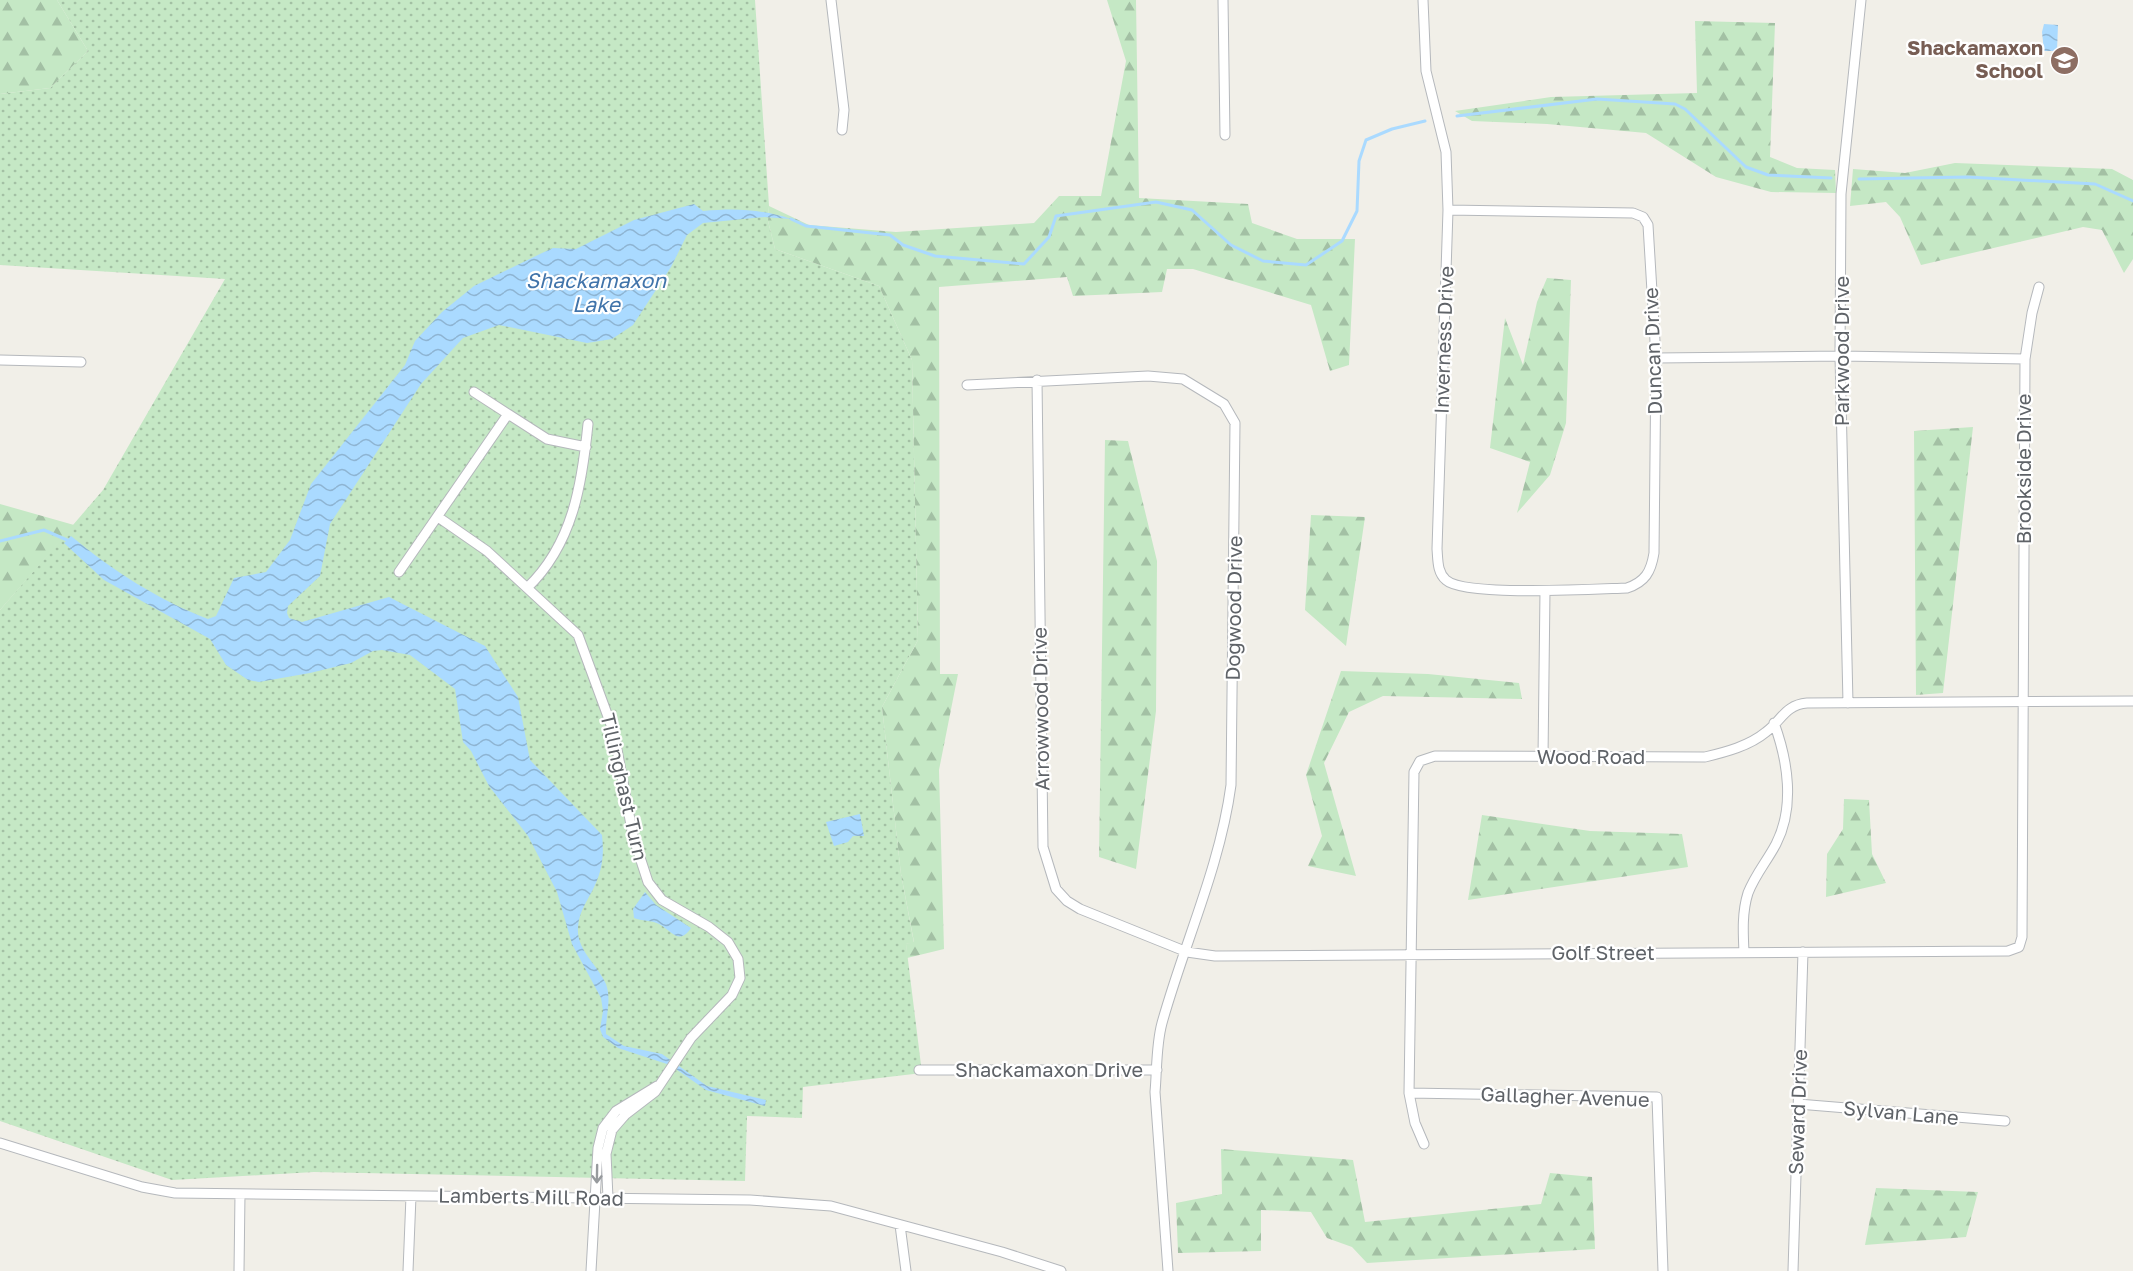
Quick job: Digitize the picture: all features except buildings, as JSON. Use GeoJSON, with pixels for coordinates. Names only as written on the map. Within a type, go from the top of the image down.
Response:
{"type":"FeatureCollection","features":[{"type":"Feature","properties":{"kind":"street"},"geometry":{"type":"LineString","coordinates":[[831,0],[844,110],[842,130]]}},
{"type":"Feature","properties":{"kind":"street"},"geometry":{"type":"LineString","coordinates":[[1223,0],[1225,135]]}},
{"type":"Feature","properties":{"kind":"street","name":"Inverness Drive"},"geometry":{"type":"LineString","coordinates":[[1423,0],[1426,71],[1446,152],[1448,210],[1437,549],[1440,573],[1446,581],[1468,587],[1545,591]]}},
{"type":"Feature","properties":{"kind":"street","name":"Parkwood Drive"},"geometry":{"type":"LineString","coordinates":[[1848,703],[1840,356],[1841,194],[1861,0]]}},
{"type":"Feature","properties":{"kind":"street","name":"Duncan Drive"},"geometry":{"type":"LineString","coordinates":[[1448,210],[1633,213],[1643,217],[1648,225],[1656,358],[1654,553],[1650,572],[1636,585],[1627,588],[1545,591]]}},
{"type":"Feature","properties":{"kind":"street","name":"Brookside Drive"},"geometry":{"type":"LineString","coordinates":[[2019,947],[2022,937],[2025,359],[2032,313],[2039,287]]}},
{"type":"Feature","properties":{"kind":"street"},"geometry":{"type":"LineString","coordinates":[[1656,358],[1840,356],[2025,359]]}},
{"type":"Feature","properties":{"kind":"street"},"geometry":{"type":"LineString","coordinates":[[0,360],[81,362]]}},
{"type":"Feature","properties":{"kind":"street","name":"Dogwood Drive"},"geometry":{"type":"LineString","coordinates":[[967,385],[1160,376],[1183,379],[1224,404],[1235,423],[1231,785],[1227,812],[1186,952],[1161,1025],[1157,1070]]}},
{"type":"Feature","properties":{"kind":"street","name":"Arrowwood Drive"},"geometry":{"type":"LineString","coordinates":[[1037,380],[1043,848],[1046,864],[1056,890],[1074,905],[1186,952]]}},
{"type":"Feature","properties":{"kind":"street"},"geometry":{"type":"LineString","coordinates":[[474,392],[547,439],[586,447]]}},
{"type":"Feature","properties":{"kind":"street"},"geometry":{"type":"LineString","coordinates":[[399,572],[508,414]]}},
{"type":"Feature","properties":{"kind":"street"},"geometry":{"type":"LineString","coordinates":[[527,588],[550,563],[567,533],[586,447],[588,424]]}},
{"type":"Feature","properties":{"kind":"street","name":"Tillinghast Turn"},"geometry":{"type":"LineString","coordinates":[[438,517],[487,550],[575,631],[582,642],[615,733],[633,836],[648,882],[662,900],[709,927],[728,942],[738,959],[740,978],[732,995],[691,1038],[662,1084],[647,1100],[625,1115],[612,1130],[606,1154],[608,1198]]}},
{"type":"Feature","properties":{"kind":"street"},"geometry":{"type":"LineString","coordinates":[[1543,757],[1545,591]]}},
{"type":"Feature","properties":{"kind":"street","name":"Wood Road"},"geometry":{"type":"LineString","coordinates":[[1424,1144],[1415,1123],[1409,1093],[1414,772],[1420,761],[1435,756],[1705,757],[1732,750],[1759,736],[1789,708],[1798,704],[2022,700],[2133,701]]}},
{"type":"Feature","properties":{"kind":"street"},"geometry":{"type":"LineString","coordinates":[[1744,952],[1743,924],[1749,892],[1775,844],[1786,810],[1786,766],[1774,723]]}},
{"type":"Feature","properties":{"kind":"street","name":"Golf Street"},"geometry":{"type":"LineString","coordinates":[[1186,952],[1215,956],[2008,951],[2019,947]]}},
{"type":"Feature","properties":{"kind":"street","name":"Seward Drive"},"geometry":{"type":"LineString","coordinates":[[1793,1271],[1803,952]]}},
{"type":"Feature","properties":{"kind":"street","name":"Shackamaxon Drive"},"geometry":{"type":"LineString","coordinates":[[919,1070],[1157,1070],[1155,1092],[1168,1271]]}},
{"type":"Feature","properties":{"kind":"street","name":"Tillinghast Turn"},"geometry":{"type":"LineString","coordinates":[[591,1271],[597,1198],[598,1148],[603,1128],[625,1104],[662,1084]]}},
{"type":"Feature","properties":{"kind":"street","name":"Gallagher Avenue"},"geometry":{"type":"LineString","coordinates":[[1409,1093],[1657,1097],[1663,1271]]}},
{"type":"Feature","properties":{"kind":"street","name":"Sylvan Lane"},"geometry":{"type":"LineString","coordinates":[[1798,1104],[2005,1121]]}},
{"type":"Feature","properties":{"kind":"street","name":"Lamberts Mill Road"},"geometry":{"type":"LineString","coordinates":[[0,1143],[142,1186],[175,1193],[750,1200],[831,1206],[1061,1271]]}},
{"type":"Feature","properties":{"kind":"street"},"geometry":{"type":"LineString","coordinates":[[239,1271],[240,1194]]}},
{"type":"Feature","properties":{"kind":"street"},"geometry":{"type":"LineString","coordinates":[[408,1271],[411,1196]]}},
{"type":"Feature","properties":{"kind":"street"},"geometry":{"type":"LineString","coordinates":[[900,1225],[906,1271]]}},
{"type":"Feature","properties":{"kind":"green space"},"geometry":{"type":"Polygon","coordinates":[[[0,0],[57,0],[88,51],[50,88],[0,94],[0,0]]]}},
{"type":"Feature","properties":{"kind":"green space"},"geometry":{"type":"Polygon","coordinates":[[[57,0],[755,0],[769,206],[768,221],[775,249],[879,286],[912,360],[918,640],[882,707],[901,874],[914,943],[906,944],[922,1073],[803,1087],[802,1118],[747,1116],[745,1181],[314,1172],[172,1180],[0,1121],[0,610],[103,490],[225,279],[0,265],[0,94],[50,88],[88,51],[57,0]]]}},
{"type":"Feature","properties":{"kind":"green space"},"geometry":{"type":"Polygon","coordinates":[[[1107,0],[1136,0],[1139,198],[1248,204],[1252,223],[1297,239],[1355,239],[1349,365],[1330,371],[1311,305],[1193,269],[1167,269],[1162,292],[1073,296],[1067,277],[939,287],[940,674],[958,674],[939,770],[944,949],[907,958],[906,944],[914,942],[901,874],[882,707],[918,640],[912,360],[879,286],[775,249],[768,221],[769,206],[809,225],[896,232],[1034,223],[1059,196],[1101,196],[1126,61],[1107,0]]]}},
{"type":"Feature","properties":{"kind":"green space"},"geometry":{"type":"Polygon","coordinates":[[[1695,21],[1775,23],[1770,157],[1797,168],[1835,170],[1836,193],[1771,192],[1716,177],[1646,133],[1547,124],[1472,121],[1455,111],[1551,97],[1697,93],[1695,21]]]}},
{"type":"Feature","properties":{"kind":"green space"},"geometry":{"type":"Polygon","coordinates":[[[1955,163],[2112,169],[2133,180],[2133,259],[2124,273],[2102,230],[2083,227],[1921,265],[1900,217],[1886,202],[1850,206],[1853,169],[1905,173],[1955,163]]]}},
{"type":"Feature","properties":{"kind":"green space"},"geometry":{"type":"Polygon","coordinates":[[[1547,278],[1571,280],[1566,423],[1550,475],[1517,513],[1530,462],[1490,448],[1505,318],[1523,365],[1537,302],[1547,278]]]}},
{"type":"Feature","properties":{"kind":"green space"},"geometry":{"type":"Polygon","coordinates":[[[1973,427],[1943,693],[1916,695],[1914,431],[1973,427]]]}},
{"type":"Feature","properties":{"kind":"green space"},"geometry":{"type":"Polygon","coordinates":[[[1105,440],[1128,441],[1157,561],[1156,711],[1136,869],[1099,857],[1105,440]]]}},
{"type":"Feature","properties":{"kind":"green space"},"geometry":{"type":"Polygon","coordinates":[[[0,504],[74,525],[0,610],[0,504]]]}},
{"type":"Feature","properties":{"kind":"green space"},"geometry":{"type":"Polygon","coordinates":[[[1311,515],[1365,517],[1346,646],[1305,610],[1311,515]]]}},
{"type":"Feature","properties":{"kind":"green space"},"geometry":{"type":"Polygon","coordinates":[[[1341,671],[1428,674],[1519,683],[1522,699],[1383,696],[1349,712],[1324,763],[1356,876],[1308,866],[1322,836],[1306,775],[1341,671]]]}},
{"type":"Feature","properties":{"kind":"green space"},"geometry":{"type":"Polygon","coordinates":[[[1844,799],[1869,800],[1872,854],[1886,883],[1826,897],[1827,854],[1843,829],[1844,799]]]}},
{"type":"Feature","properties":{"kind":"green space"},"geometry":{"type":"Polygon","coordinates":[[[1482,815],[1590,831],[1682,834],[1688,867],[1468,900],[1482,815]]]}},
{"type":"Feature","properties":{"kind":"green space"},"geometry":{"type":"Polygon","coordinates":[[[1221,1149],[1353,1160],[1365,1222],[1541,1204],[1550,1173],[1592,1177],[1595,1249],[1367,1263],[1352,1247],[1327,1238],[1311,1212],[1261,1210],[1261,1251],[1178,1253],[1176,1203],[1222,1194],[1221,1149]]]}},
{"type":"Feature","properties":{"kind":"green space"},"geometry":{"type":"Polygon","coordinates":[[[1876,1188],[1978,1192],[1966,1237],[1865,1245],[1876,1188]]]}},
{"type":"Feature","properties":{"kind":"water"},"geometry":{"type":"Polygon","coordinates":[[[2044,24],[2058,25],[2057,51],[2044,51],[2042,32],[2044,24]]]}},
{"type":"Feature","properties":{"kind":"water","name":"Shackamaxon Lake"},"geometry":{"type":"Polygon","coordinates":[[[694,204],[703,211],[748,210],[791,219],[764,217],[703,223],[687,235],[671,267],[633,325],[612,339],[587,343],[499,325],[463,338],[421,384],[330,524],[320,576],[288,606],[287,613],[289,618],[302,622],[389,597],[485,646],[518,697],[530,760],[602,835],[603,854],[600,872],[582,910],[578,935],[580,943],[608,990],[606,1034],[624,1046],[662,1054],[707,1086],[766,1100],[765,1106],[706,1090],[670,1065],[618,1048],[603,1037],[600,1029],[603,1011],[601,998],[572,944],[557,892],[528,836],[489,786],[471,751],[463,742],[455,689],[410,655],[382,650],[373,651],[351,663],[310,673],[259,682],[248,680],[226,665],[210,639],[104,580],[64,543],[71,536],[119,572],[171,603],[208,619],[216,616],[234,578],[266,572],[290,540],[311,484],[405,365],[415,341],[442,312],[474,286],[553,248],[576,249],[634,220],[694,204]]]}},
{"type":"Feature","properties":{"kind":"water"},"geometry":{"type":"Polygon","coordinates":[[[860,814],[864,836],[853,836],[848,842],[834,846],[826,822],[860,814]]]}},
{"type":"Feature","properties":{"kind":"water"},"geometry":{"type":"Polygon","coordinates":[[[645,892],[656,905],[691,928],[687,933],[683,936],[675,935],[656,923],[634,918],[633,909],[645,892]]]}},
{"type":"Feature","properties":{"kind":"waterway"},"geometry":{"type":"LineString","coordinates":[[1457,116],[1597,99],[1675,104],[1685,109],[1746,167],[1768,175],[1831,178]]}},
{"type":"Feature","properties":{"kind":"waterway"},"geometry":{"type":"LineString","coordinates":[[791,219],[806,226],[890,235],[903,245],[935,256],[1024,264],[1049,237],[1056,216],[1156,202],[1192,210],[1231,245],[1263,261],[1306,265],[1342,241],[1357,211],[1359,161],[1366,140],[1392,129],[1425,121]]}},
{"type":"Feature","properties":{"kind":"waterway"},"geometry":{"type":"LineString","coordinates":[[1859,179],[1967,177],[2095,184],[2133,201]]}},
{"type":"Feature","properties":{"kind":"waterway"},"geometry":{"type":"LineString","coordinates":[[0,541],[44,530],[67,540]]}},
{"type":"Feature","properties":{"kind":"place","name":"Shackamaxon School"},"geometry":{"type":"Point","coordinates":[2064,60]}}]}
